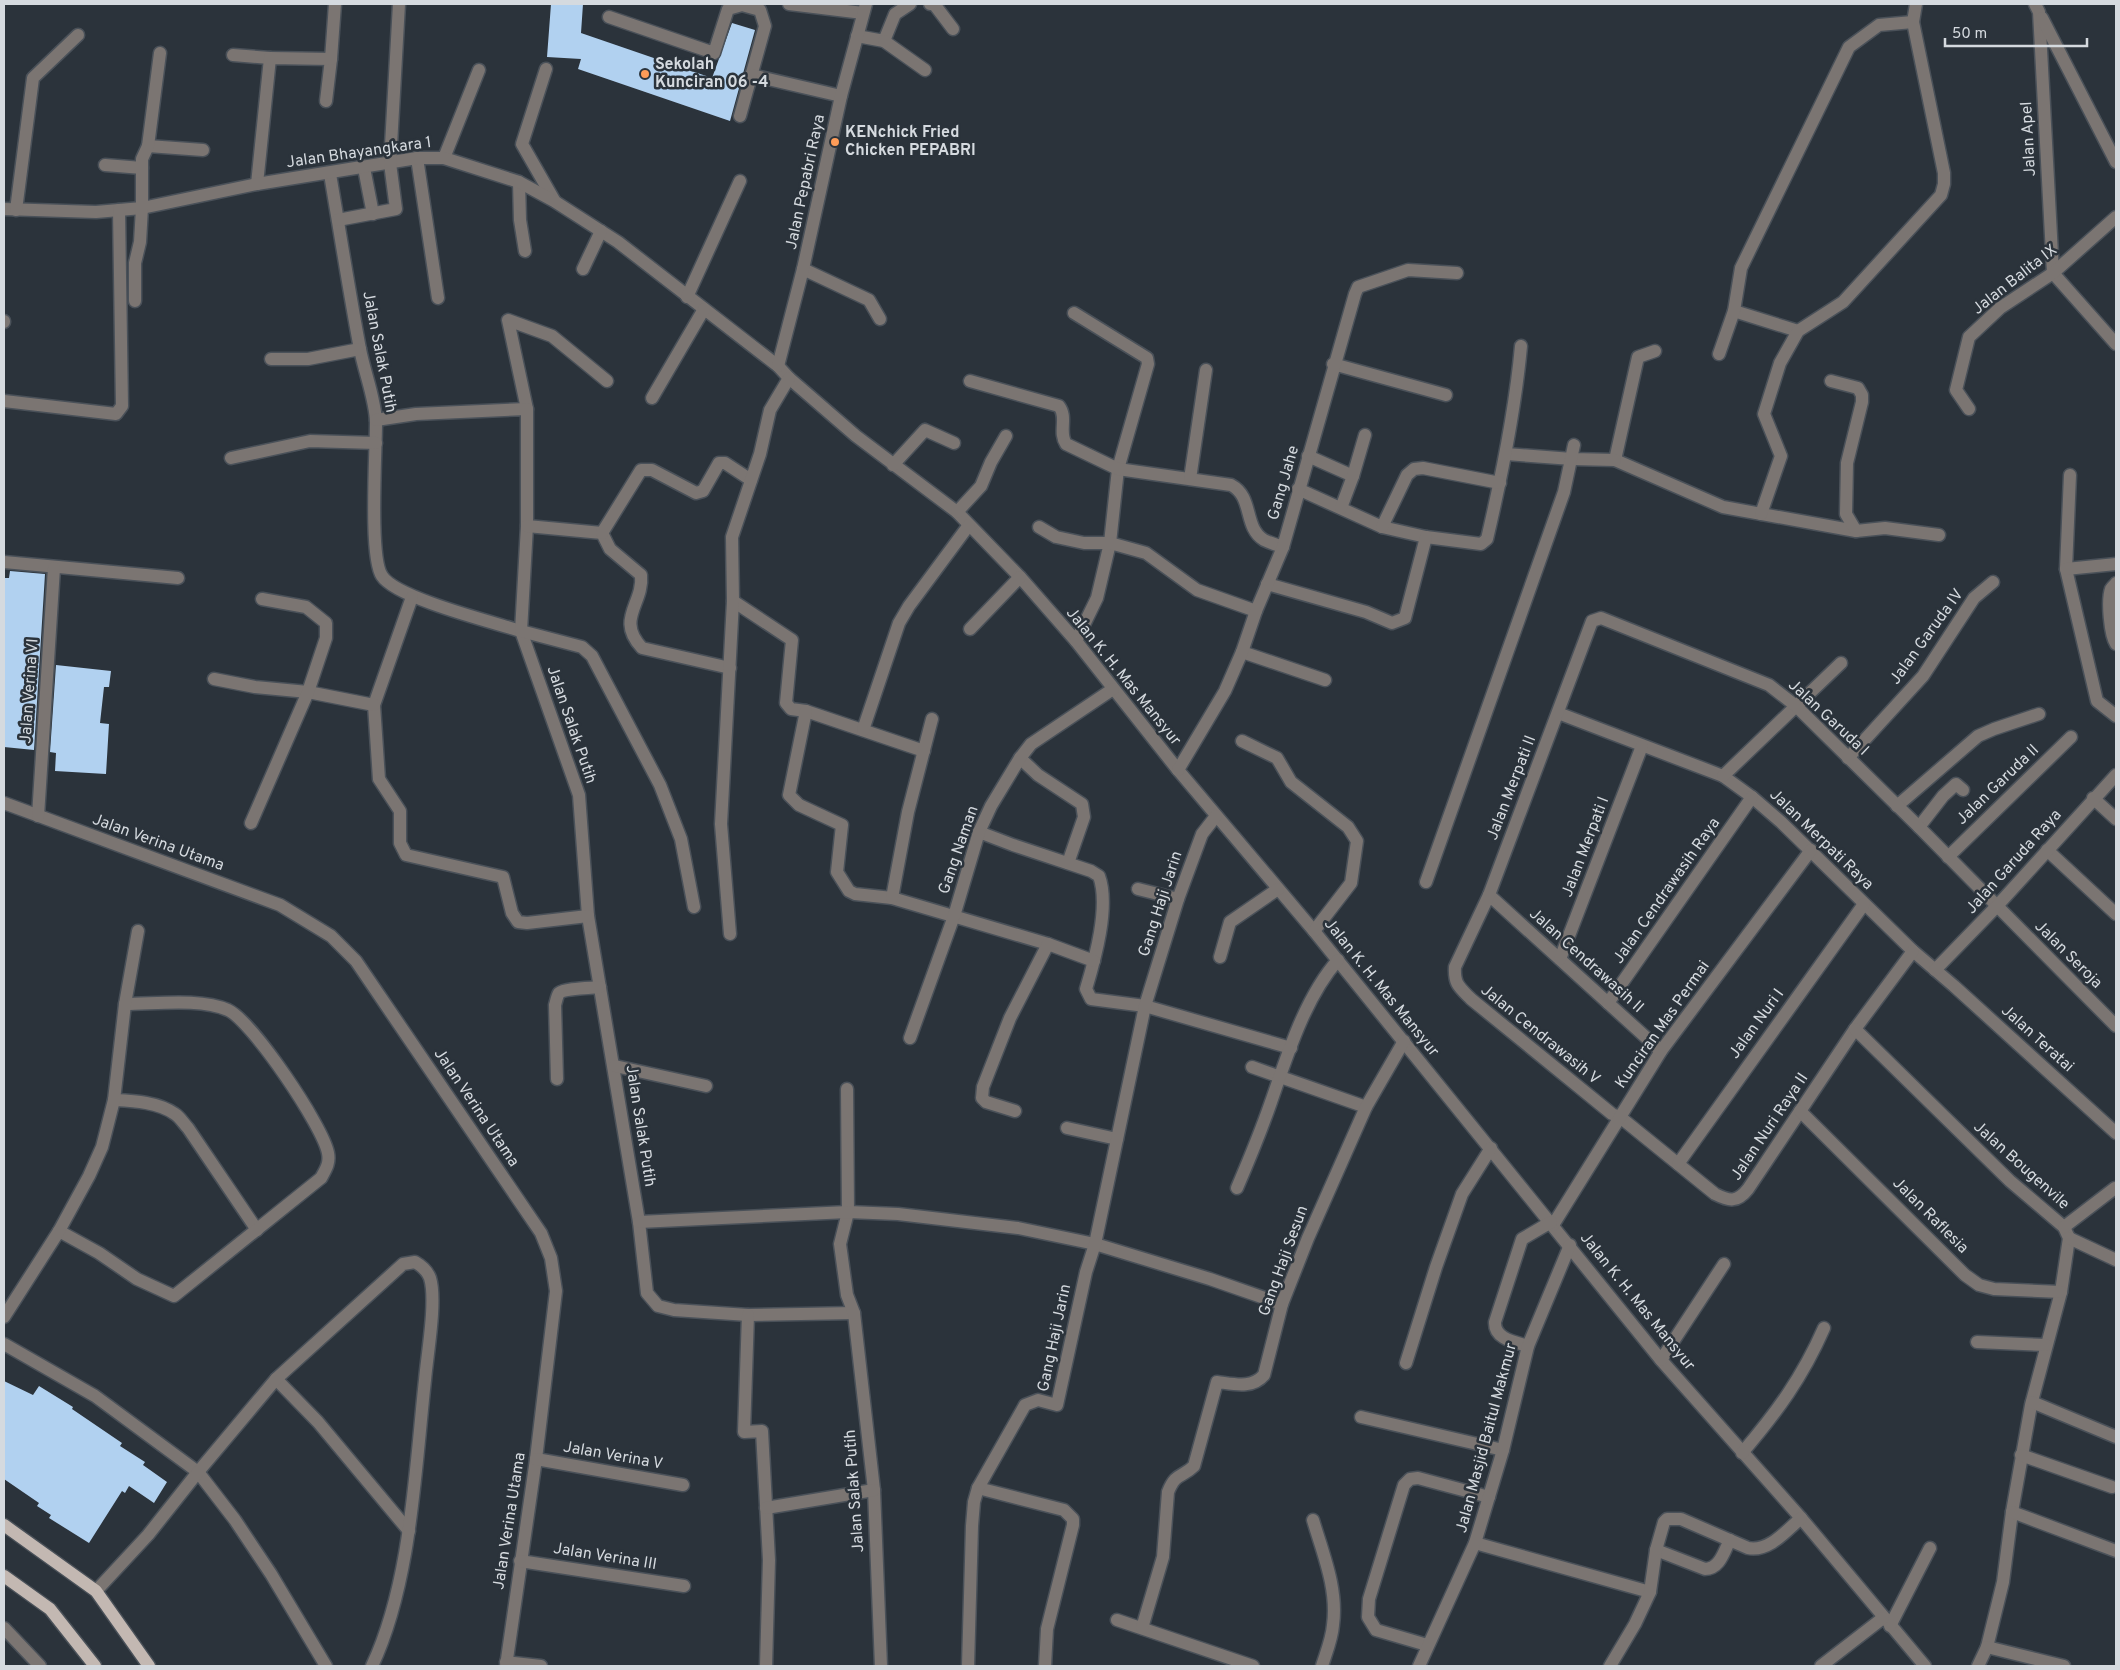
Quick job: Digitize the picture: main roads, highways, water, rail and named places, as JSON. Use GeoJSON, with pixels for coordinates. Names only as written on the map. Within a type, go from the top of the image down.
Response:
{"type":"FeatureCollection","features":[{"type":"Feature","properties":{"kind":"main road"},"geometry":{"type":"LineString","coordinates":[[4,1525],[96,1591],[149,1666]]}},
{"type":"Feature","properties":{"kind":"main road"},"geometry":{"type":"LineString","coordinates":[[4,1576],[50,1609],[95,1666]]}},
{"type":"Feature","properties":{"kind":"place","name":"Sekolah Kunciran 06 -4"},"geometry":{"type":"Point","coordinates":[645,74]}},
{"type":"Feature","properties":{"kind":"place","name":"KENchick Fried Chicken PEPABRI"},"geometry":{"type":"Point","coordinates":[835,142]}}]}
